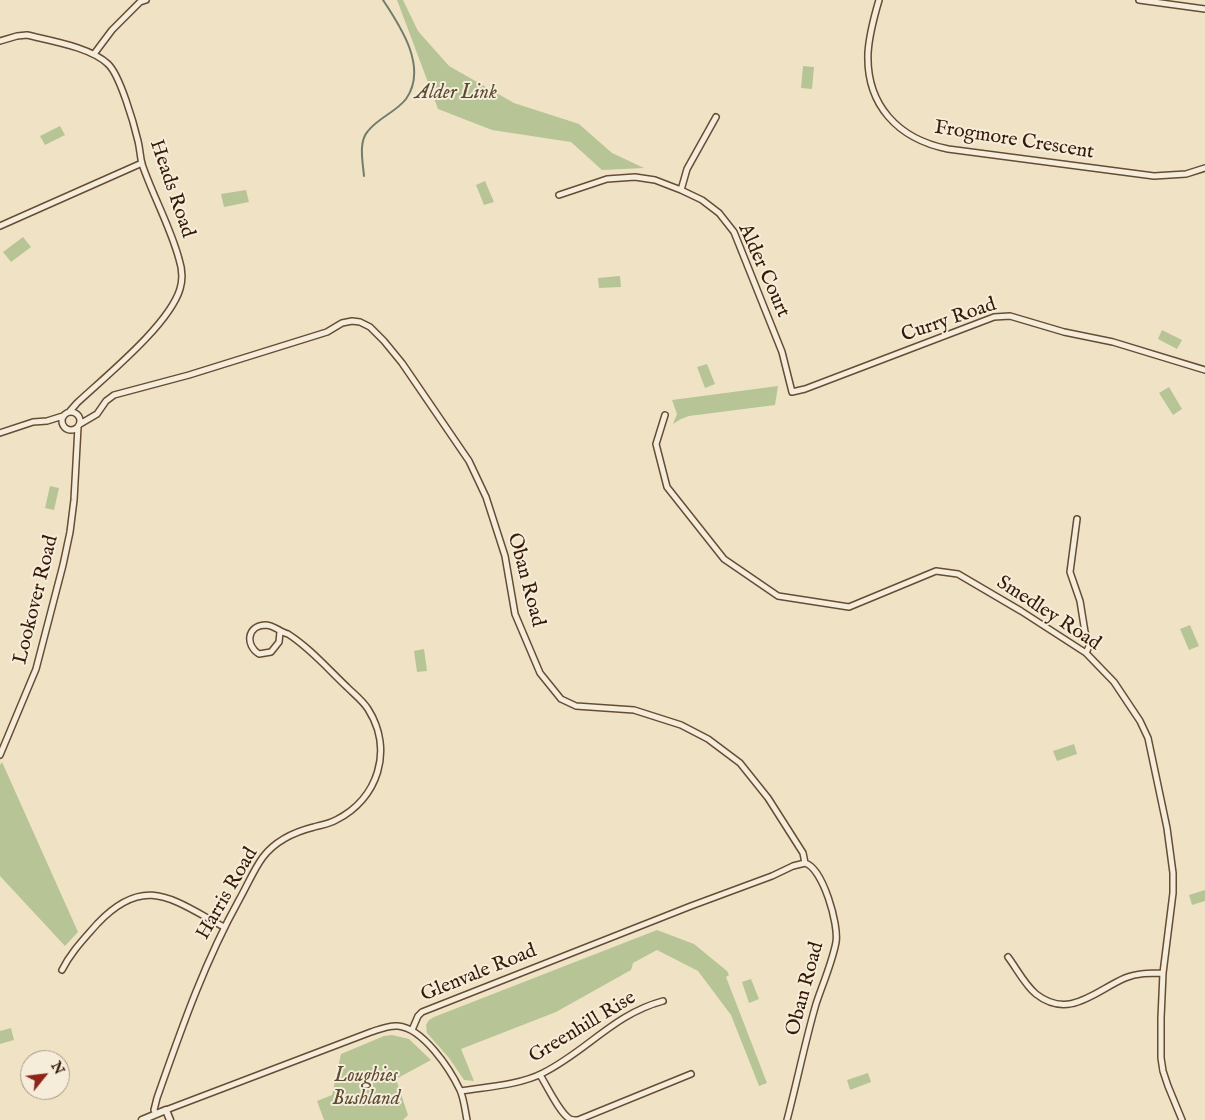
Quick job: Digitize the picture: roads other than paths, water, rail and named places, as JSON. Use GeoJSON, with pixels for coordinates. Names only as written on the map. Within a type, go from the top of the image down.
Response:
{"type":"FeatureCollection","features":[{"type":"Feature","properties":{"kind":"street"},"geometry":{"type":"LineString","coordinates":[[94,54],[112,30],[140,2],[146,0]]}},
{"type":"Feature","properties":{"kind":"street","name":"Frogmore Crescent"},"geometry":{"type":"LineString","coordinates":[[879,0],[872,25],[868,51],[868,66],[872,89],[880,105],[892,121],[922,142],[948,149],[1154,176],[1178,175],[1205,168]]}},
{"type":"Feature","properties":{"kind":"street"},"geometry":{"type":"LineString","coordinates":[[1140,0],[1205,9]]}},
{"type":"Feature","properties":{"kind":"street","name":"Heads Road"},"geometry":{"type":"LineString","coordinates":[[0,41],[27,35],[94,54],[109,65],[118,80],[138,141],[142,163],[162,208],[180,260],[182,273],[181,287],[156,327],[70,411]]}},
{"type":"Feature","properties":{"kind":"street"},"geometry":{"type":"LineString","coordinates":[[681,190],[687,169],[716,117]]}},
{"type":"Feature","properties":{"kind":"street"},"geometry":{"type":"LineString","coordinates":[[0,226],[142,163]]}},
{"type":"Feature","properties":{"kind":"street","name":"Alder Court"},"geometry":{"type":"LineString","coordinates":[[559,194],[607,179],[626,177],[656,180],[702,200],[719,213],[734,232],[782,352],[792,392]]}},
{"type":"Feature","properties":{"kind":"street","name":"Curry Road"},"geometry":{"type":"LineString","coordinates":[[792,392],[806,389],[994,317],[1010,316],[1064,332],[1114,342],[1205,370]]}},
{"type":"Feature","properties":{"kind":"street","name":"Oban Road"},"geometry":{"type":"LineString","coordinates":[[79,425],[94,416],[110,397],[114,395],[189,375],[327,332],[342,323],[360,322],[370,327],[402,363],[469,461],[486,497],[505,556],[515,614],[540,673],[545,680],[561,699],[576,706],[634,710],[681,725],[708,739],[740,762],[763,791],[804,853],[805,863],[811,866],[823,885],[835,924],[836,942],[816,1005],[787,1120]]}},
{"type":"Feature","properties":{"kind":"street"},"geometry":{"type":"LineString","coordinates":[[47,420],[62,424],[71,430],[79,425],[77,403]]}},
{"type":"Feature","properties":{"kind":"street"},"geometry":{"type":"LineString","coordinates":[[0,433],[33,422],[63,416],[70,411],[79,416],[94,416]]}},
{"type":"Feature","properties":{"kind":"street","name":"Smedley Road"},"geometry":{"type":"LineString","coordinates":[[665,415],[656,444],[668,486],[724,559],[778,596],[849,607],[936,571],[958,574],[1021,611],[1086,653],[1114,682],[1140,721],[1148,738],[1167,828],[1173,893],[1163,974],[1161,1018],[1163,1071],[1182,1120]]}},
{"type":"Feature","properties":{"kind":"street"},"geometry":{"type":"LineString","coordinates":[[62,424],[63,416]]}},
{"type":"Feature","properties":{"kind":"street","name":"Lookover Road"},"geometry":{"type":"LineString","coordinates":[[0,755],[36,669],[63,565],[73,506],[79,425]]}},
{"type":"Feature","properties":{"kind":"street","name":"Lookover Road"},"geometry":{"type":"LineString","coordinates":[[71,430],[77,445]]}},
{"type":"Feature","properties":{"kind":"street"},"geometry":{"type":"LineString","coordinates":[[1076,519],[1070,572],[1080,600],[1085,632],[1090,644],[1086,653]]}},
{"type":"Feature","properties":{"kind":"street","name":"Harris Road"},"geometry":{"type":"LineString","coordinates":[[156,1114],[154,1110],[157,1098],[195,992],[224,927],[263,857],[276,843],[295,832],[335,821],[363,802],[374,784],[380,762],[380,740],[374,720],[367,707],[294,638],[270,626],[258,627],[251,632],[249,640],[252,647],[260,654],[271,652],[278,642],[280,632]]}},
{"type":"Feature","properties":{"kind":"street","name":"Glenvale Road"},"geometry":{"type":"LineString","coordinates":[[142,1120],[384,1027],[398,1026],[412,1030],[418,1016],[422,1012],[772,876],[800,863],[805,863]]}},
{"type":"Feature","properties":{"kind":"street"},"geometry":{"type":"LineString","coordinates":[[62,970],[69,956],[104,917],[116,906],[130,898],[154,895],[166,897],[224,927]]}},
{"type":"Feature","properties":{"kind":"street"},"geometry":{"type":"LineString","coordinates":[[1008,957],[1035,993],[1047,1001],[1064,1004],[1086,1001],[1126,978],[1144,974],[1163,974]]}},
{"type":"Feature","properties":{"kind":"street","name":"Greenhill Rise"},"geometry":{"type":"LineString","coordinates":[[460,1091],[513,1082],[540,1074],[569,1058],[615,1022],[634,1011],[663,1001]]}},
{"type":"Feature","properties":{"kind":"street"},"geometry":{"type":"LineString","coordinates":[[412,1030],[438,1056],[460,1091],[467,1120]]}},
{"type":"Feature","properties":{"kind":"street"},"geometry":{"type":"LineString","coordinates":[[540,1074],[564,1113],[573,1120],[578,1120],[691,1074]]}},
{"type":"Feature","properties":{"kind":"street"},"geometry":{"type":"LineString","coordinates":[[166,1110],[170,1120]]}},
{"type":"Feature","properties":{"kind":"waterway"},"geometry":{"type":"LineString","coordinates":[[364,176],[362,147],[365,136],[372,126],[406,99],[412,87],[414,74],[413,61],[404,35],[383,0]]}},
{"type":"Feature","properties":{"kind":"park label","name":"Alder Link"},"geometry":{"type":"Point","coordinates":[456,94]}},
{"type":"Feature","properties":{"kind":"park label","name":"Loughies Bushland"},"geometry":{"type":"Point","coordinates":[366,1088]}}]}
